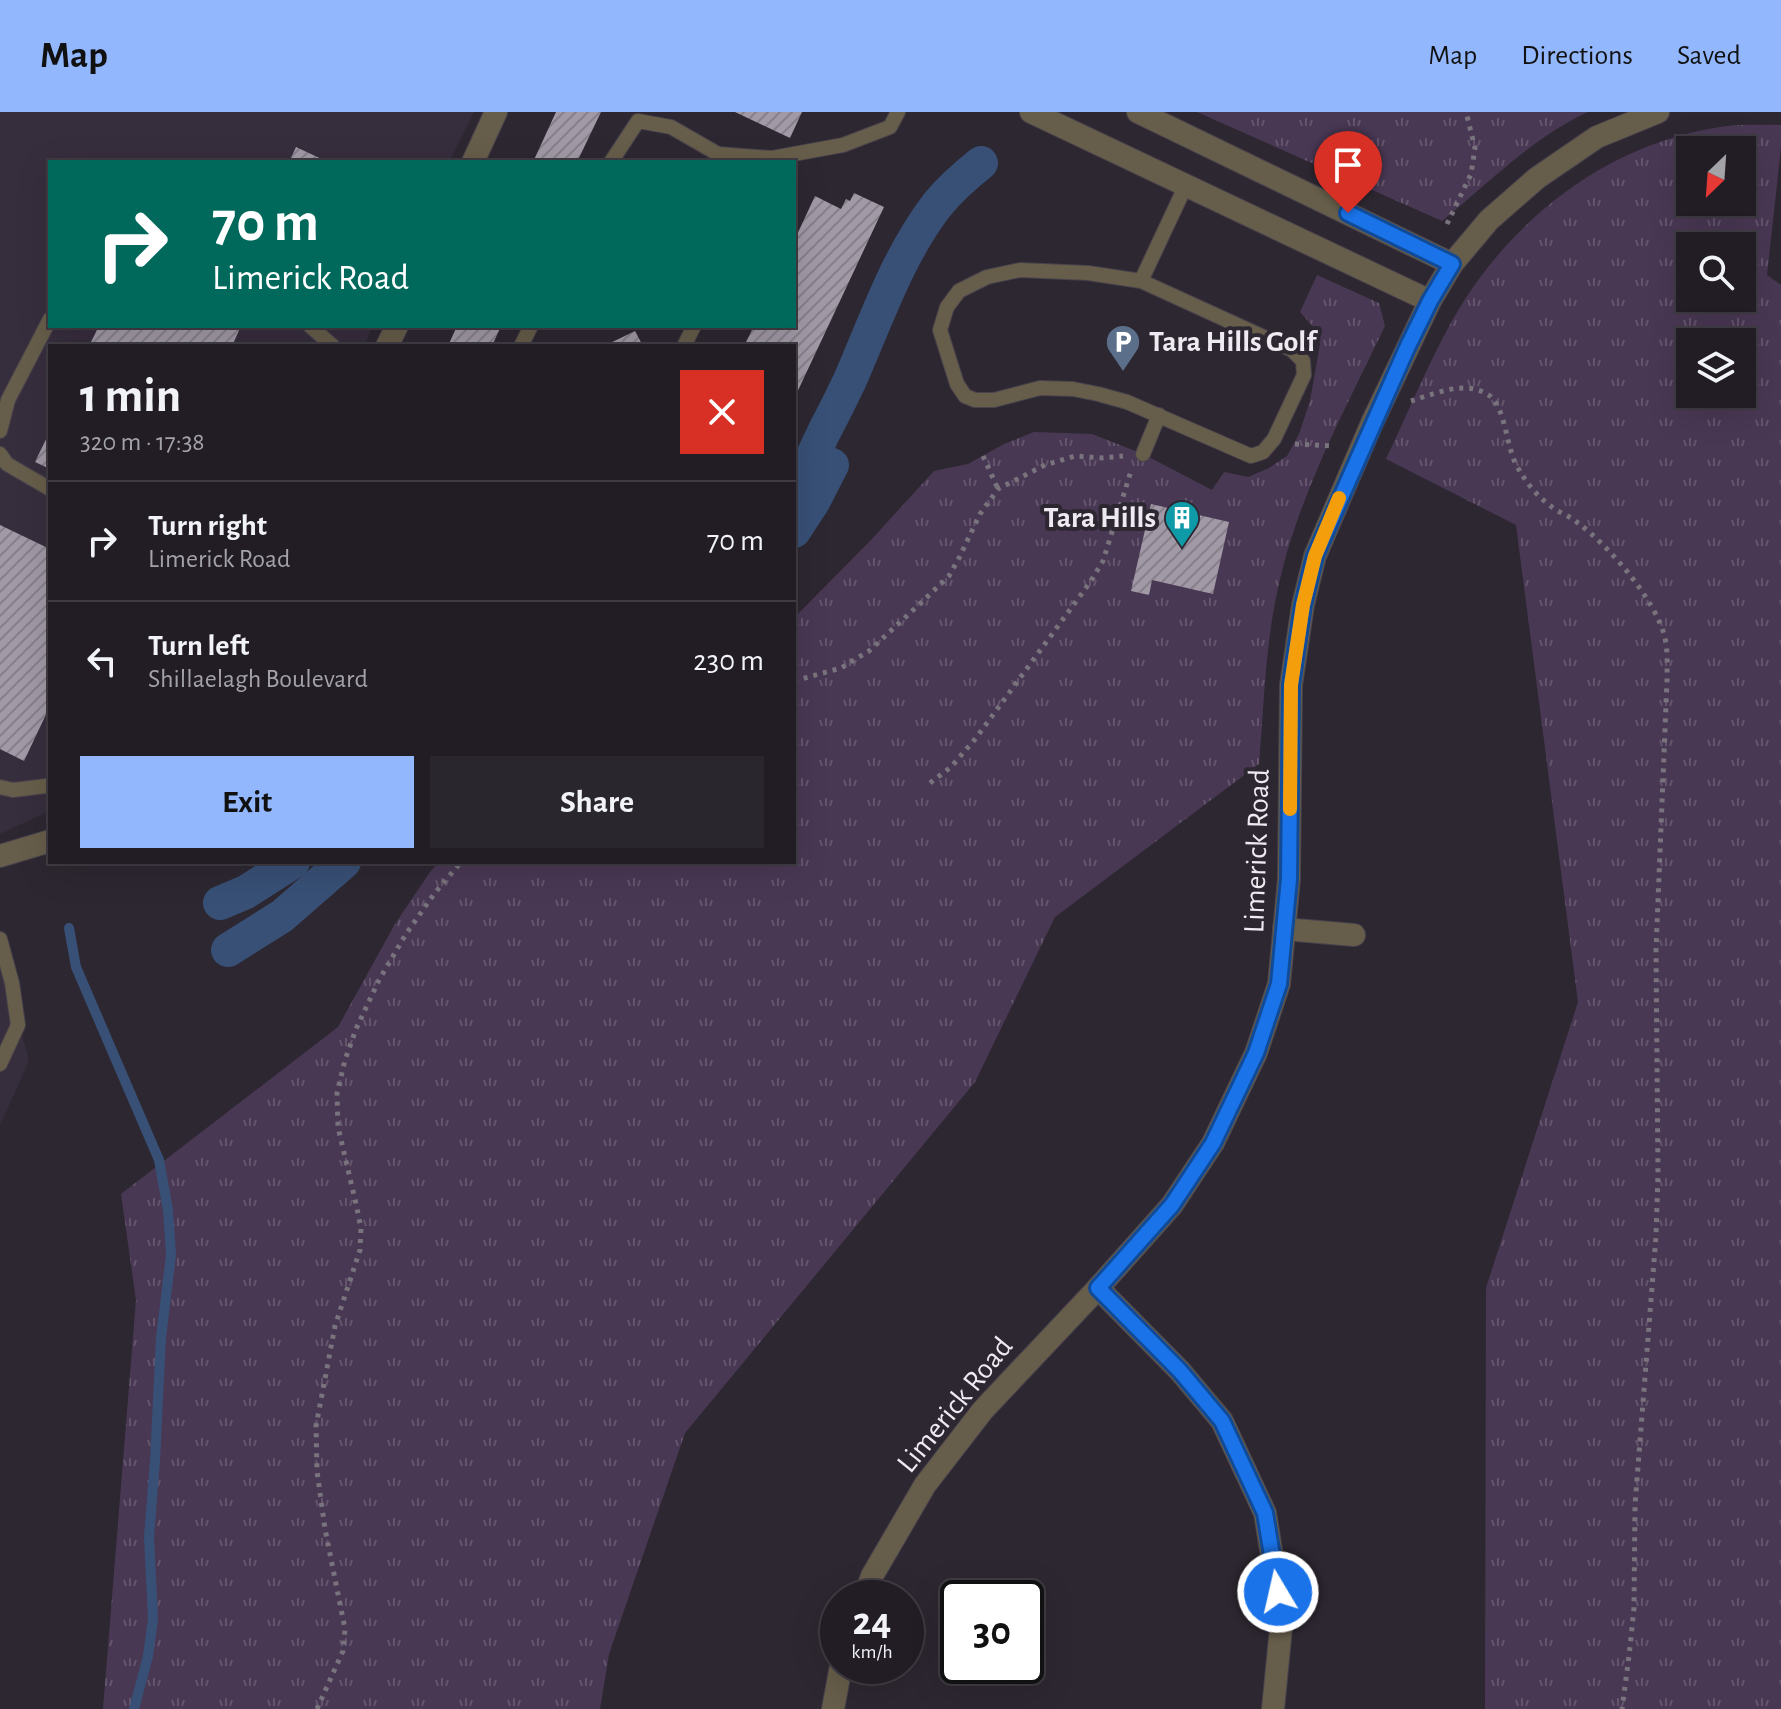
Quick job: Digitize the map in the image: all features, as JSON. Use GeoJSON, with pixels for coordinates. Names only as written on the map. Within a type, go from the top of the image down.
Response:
{"type":"FeatureCollection","features":[{"type":"Feature","properties":{"kind":"street"},"geometry":{"type":"LineString","coordinates":[[474,160],[496,112]]}},
{"type":"Feature","properties":{"kind":"street"},"geometry":{"type":"LineString","coordinates":[[1031,112],[1430,301]]}},
{"type":"Feature","properties":{"kind":"street"},"geometry":{"type":"LineString","coordinates":[[1138,112],[1452,264]]}},
{"type":"Feature","properties":{"kind":"street","name":"Limerick Road"},"geometry":{"type":"LineString","coordinates":[[871,1580],[925,1485],[983,1410],[1172,1205],[1213,1143],[1256,1053],[1279,984],[1289,879],[1291,685],[1303,605],[1315,556],[1372,423],[1430,301],[1452,264],[1489,220],[1537,178],[1597,137],[1658,112]]}},
{"type":"Feature","properties":{"kind":"street"},"geometry":{"type":"LineString","coordinates":[[0,856],[48,842]]}},
{"type":"Feature","properties":{"kind":"street"},"geometry":{"type":"LineString","coordinates":[[1284,929],[1354,935]]}},
{"type":"Feature","properties":{"kind":"street"},"geometry":{"type":"LineString","coordinates":[[1098,1288],[1180,1371],[1222,1421],[1265,1513],[1282,1618],[1273,1709]]}},
{"type":"Feature","properties":{"kind":"street"},"geometry":{"type":"LineString","coordinates":[[833,1709],[838,1684]]}},
{"type":"Feature","properties":{"kind":"lane"},"geometry":{"type":"LineString","coordinates":[[612,160],[638,121],[671,127],[718,154],[771,160],[843,145],[890,127],[898,112]]}},
{"type":"Feature","properties":{"kind":"lane"},"geometry":{"type":"LineString","coordinates":[[1141,281],[1186,185]]}},
{"type":"Feature","properties":{"kind":"lane"},"geometry":{"type":"LineString","coordinates":[[1020,270],[1088,273],[1141,281],[1292,350],[1303,361],[1304,375],[1274,439],[1263,452],[1251,456],[1127,402],[1073,389],[1040,388],[994,400],[975,400],[965,396],[957,384],[940,330],[947,307],[959,291],[987,277],[1020,270]]}},
{"type":"Feature","properties":{"kind":"lane"},"geometry":{"type":"LineString","coordinates":[[0,431],[8,400],[48,323]]}},
{"type":"Feature","properties":{"kind":"lane"},"geometry":{"type":"LineString","coordinates":[[312,328],[331,344]]}},
{"type":"Feature","properties":{"kind":"lane"},"geometry":{"type":"LineString","coordinates":[[1143,454],[1159,415]]}},
{"type":"Feature","properties":{"kind":"lane"},"geometry":{"type":"LineString","coordinates":[[0,454],[7,464],[48,488]]}},
{"type":"Feature","properties":{"kind":"lane"},"geometry":{"type":"LineString","coordinates":[[0,787],[13,790],[48,788]]}},
{"type":"Feature","properties":{"kind":"lane"},"geometry":{"type":"LineString","coordinates":[[0,939],[12,983],[18,1025],[2,1054]]}},
{"type":"Feature","properties":{"kind":"path"},"geometry":{"type":"LineString","coordinates":[[1445,228],[1471,174],[1475,148],[1466,112]]}},
{"type":"Feature","properties":{"kind":"path"},"geometry":{"type":"LineString","coordinates":[[1293,444],[1333,446],[1410,401],[1449,389],[1473,389],[1490,394],[1498,406],[1512,456],[1523,476],[1538,495],[1598,539],[1617,560],[1641,590],[1664,635],[1667,680],[1656,950],[1656,1236],[1635,1505],[1634,1608],[1622,1709]]}},
{"type":"Feature","properties":{"kind":"path"},"geometry":{"type":"LineString","coordinates":[[796,680],[841,668],[869,651],[924,600],[949,576],[980,514],[998,489],[1045,465],[1075,456],[1102,458],[1143,454]]}},
{"type":"Feature","properties":{"kind":"path"},"geometry":{"type":"LineString","coordinates":[[930,783],[951,767],[976,738],[1091,581],[1103,561],[1129,474],[1143,454]]}},
{"type":"Feature","properties":{"kind":"path"},"geometry":{"type":"LineString","coordinates":[[983,456],[998,489]]}},
{"type":"Feature","properties":{"kind":"path"},"geometry":{"type":"LineString","coordinates":[[317,1709],[343,1651],[345,1629],[325,1529],[317,1471],[316,1426],[335,1326],[360,1250],[361,1228],[338,1127],[337,1093],[348,1050],[379,980],[406,934],[459,864]]}},
{"type":"Feature","properties":{"kind":"shaded area"},"geometry":{"type":"Polygon","coordinates":[[[0,112],[474,112],[450,160],[48,160],[48,328],[372,328],[365,344],[48,344],[48,812],[0,834],[0,112]]]}},
{"type":"Feature","properties":{"kind":"shaded area"},"geometry":{"type":"Polygon","coordinates":[[[0,950],[29,1061],[0,1125],[0,950]]]}},
{"type":"Feature","properties":{"kind":"green space"},"geometry":{"type":"Polygon","coordinates":[[[1197,112],[1588,112],[1530,147],[1442,221],[1197,112]]]}},
{"type":"Feature","properties":{"kind":"green space"},"geometry":{"type":"Polygon","coordinates":[[[1743,125],[1781,125],[1767,275],[1781,285],[1781,1709],[1485,1709],[1486,1288],[1578,1002],[1516,525],[1386,459],[1446,332],[1495,258],[1525,226],[1559,197],[1596,172],[1635,152],[1676,137],[1676,216],[1756,216],[1756,136],[1680,136],[1743,125]]]}},
{"type":"Feature","properties":{"kind":"green space"},"geometry":{"type":"Polygon","coordinates":[[[1317,275],[1379,303],[1385,326],[1323,456],[1285,558],[1270,635],[1259,764],[1055,917],[975,1082],[685,1433],[609,1654],[600,1709],[103,1709],[136,1300],[121,1194],[338,1027],[395,924],[437,864],[796,864],[796,616],[934,471],[968,464],[1034,432],[1092,434],[1143,454],[1212,490],[1224,472],[1248,477],[1269,468],[1287,456],[1299,434],[1310,401],[1320,344],[1315,329],[1300,312],[1317,275]]]}},
{"type":"Feature","properties":{"kind":"building"},"geometry":{"type":"Polygon","coordinates":[[[556,112],[601,112],[578,160],[534,160],[556,112]]]}},
{"type":"Feature","properties":{"kind":"building"},"geometry":{"type":"Polygon","coordinates":[[[735,112],[802,112],[790,138],[735,112]]]}},
{"type":"Feature","properties":{"kind":"building"},"geometry":{"type":"Polygon","coordinates":[[[296,147],[324,160],[290,160],[296,147]]]}},
{"type":"Feature","properties":{"kind":"building"},"geometry":{"type":"Polygon","coordinates":[[[854,193],[884,207],[796,395],[796,344],[745,344],[753,328],[796,328],[796,237],[815,196],[841,209],[846,199],[850,201],[854,193]]]}},
{"type":"Feature","properties":{"kind":"building"},"geometry":{"type":"Polygon","coordinates":[[[98,328],[240,328],[233,344],[90,344],[98,328]]]}},
{"type":"Feature","properties":{"kind":"building"},"geometry":{"type":"Polygon","coordinates":[[[456,328],[500,328],[493,344],[449,344],[456,328]]]}},
{"type":"Feature","properties":{"kind":"building"},"geometry":{"type":"Polygon","coordinates":[[[635,331],[642,344],[608,344],[635,331]]]}},
{"type":"Feature","properties":{"kind":"building"},"geometry":{"type":"Polygon","coordinates":[[[48,435],[48,468],[35,462],[48,435]]]}},
{"type":"Feature","properties":{"kind":"building","name":"Tara Hills"},"geometry":{"type":"Polygon","coordinates":[[[1151,504],[1229,522],[1213,594],[1152,580],[1149,595],[1131,591],[1151,504]]]}},
{"type":"Feature","properties":{"kind":"building"},"geometry":{"type":"Polygon","coordinates":[[[0,525],[48,548],[48,710],[24,761],[0,749],[0,525]]]}},
{"type":"Feature","properties":{"kind":"waterway"},"geometry":{"type":"LineString","coordinates":[[796,486],[847,386],[910,246],[942,199],[981,163]]}},
{"type":"Feature","properties":{"kind":"waterway"},"geometry":{"type":"LineString","coordinates":[[796,528],[832,465]]}},
{"type":"Feature","properties":{"kind":"waterway"},"geometry":{"type":"LineString","coordinates":[[220,903],[246,892],[290,864]]}},
{"type":"Feature","properties":{"kind":"waterway"},"geometry":{"type":"LineString","coordinates":[[228,950],[282,916],[342,864]]}},
{"type":"Feature","properties":{"kind":"waterway"},"geometry":{"type":"LineString","coordinates":[[69,928],[76,967],[159,1160],[168,1210],[171,1255],[161,1338],[149,1537],[153,1619],[148,1656],[134,1709]]}},
{"type":"Feature","properties":{"kind":"slow traffic"},"geometry":{"type":"LineString","coordinates":[[1290,809],[1291,685],[1303,605],[1315,556],[1339,498]]}},
{"type":"Feature","properties":{"kind":"place","name":"Tara Hills Golf"},"geometry":{"type":"Point","coordinates":[1123,373]}},
{"type":"Feature","properties":{"kind":"place","name":"Tara Hills"},"geometry":{"type":"Point","coordinates":[1182,549]}},
{"type":"Feature","properties":{"kind":"route"},"geometry":{"type":"LineString","coordinates":[[1278,1592],[1265,1513],[1222,1421],[1180,1371],[1098,1288],[1172,1205],[1213,1143],[1256,1053],[1279,984],[1289,879],[1291,685],[1303,605],[1315,556],[1407,348],[1452,264],[1348,213]]}}]}
